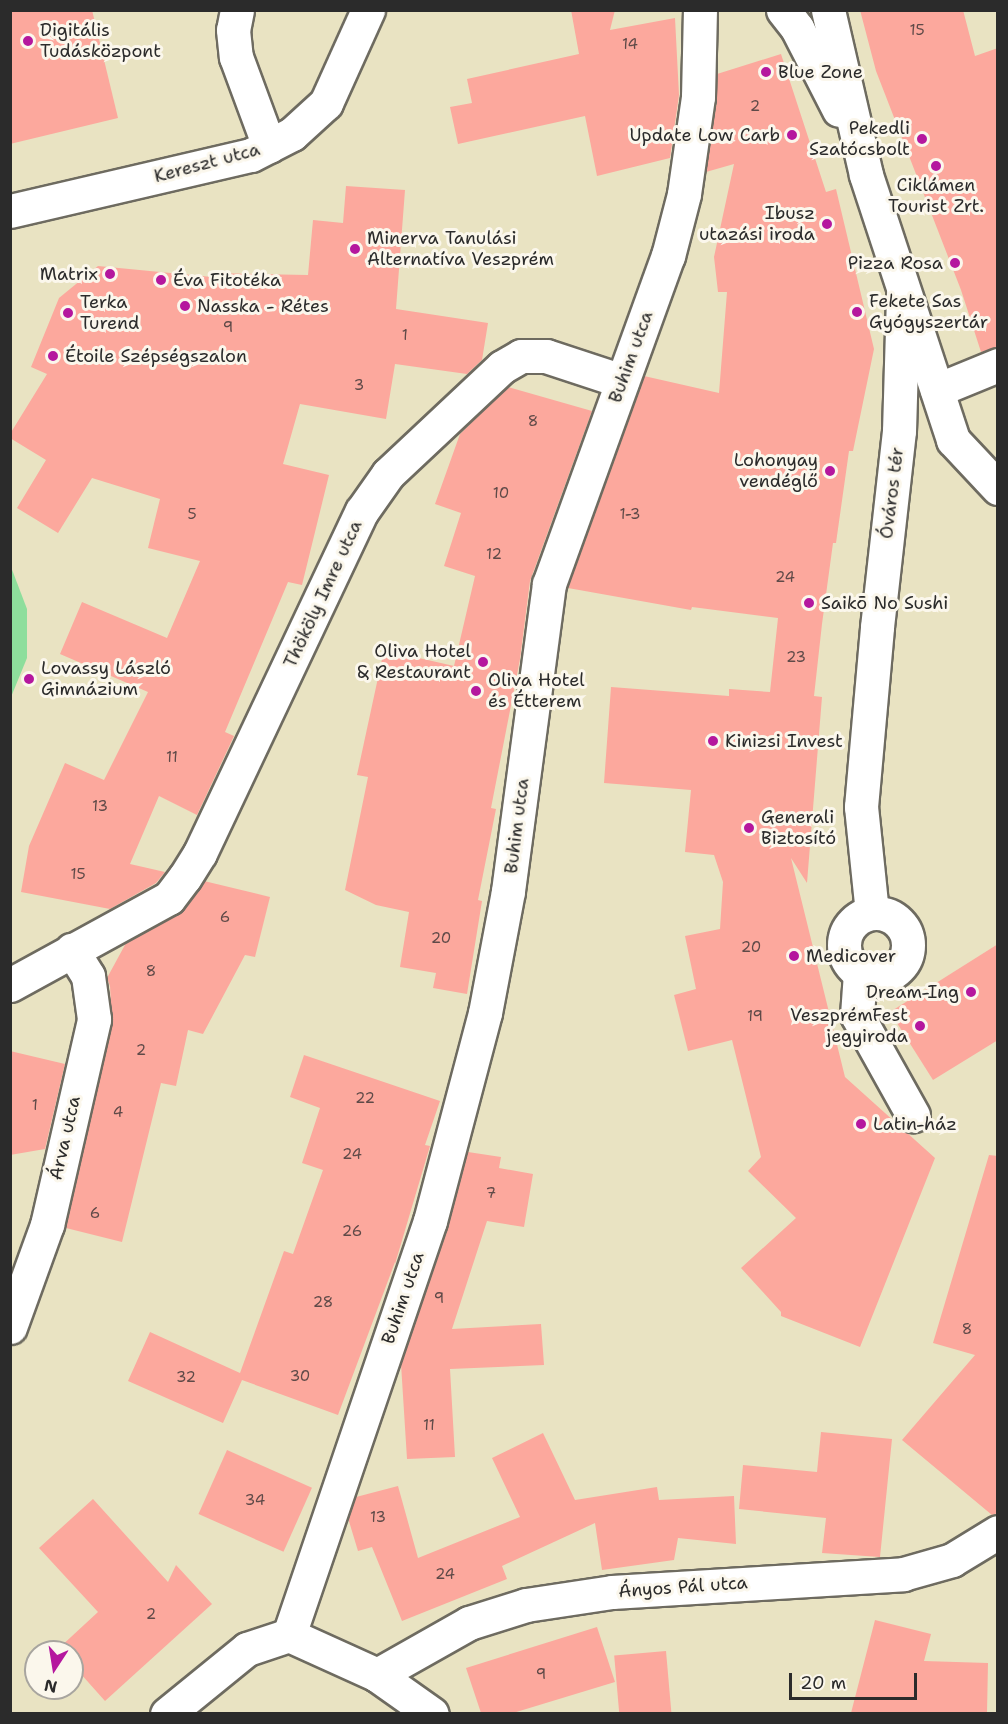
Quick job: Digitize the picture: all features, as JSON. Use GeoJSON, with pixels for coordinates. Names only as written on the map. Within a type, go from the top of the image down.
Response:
{"type":"FeatureCollection","features":[{"type":"Feature","properties":{"kind":"street"},"geometry":{"type":"LineString","coordinates":[[237,10],[233,30],[236,57],[269,146]]}},
{"type":"Feature","properties":{"kind":"street","name":"Kereszt utca"},"geometry":{"type":"LineString","coordinates":[[10,211],[251,156],[292,134],[326,103],[368,10]]}},
{"type":"Feature","properties":{"kind":"street","name":"Buhim utca"},"geometry":{"type":"LineString","coordinates":[[289,1635],[430,1221],[485,1012],[508,891],[549,585],[668,256],[684,194],[698,97],[700,10]]}},
{"type":"Feature","properties":{"kind":"street"},"geometry":{"type":"LineString","coordinates":[[783,10],[797,28],[838,108],[866,175]]}},
{"type":"Feature","properties":{"kind":"street"},"geometry":{"type":"LineString","coordinates":[[828,10],[866,175],[953,440],[998,488]]}},
{"type":"Feature","properties":{"kind":"street","name":"Óváros tér"},"geometry":{"type":"LineString","coordinates":[[872,913],[861,807],[877,627],[899,431],[903,293]]}},
{"type":"Feature","properties":{"kind":"street","name":"Thököly Imre utca"},"geometry":{"type":"LineString","coordinates":[[10,985],[169,897],[185,877],[200,854],[362,511],[388,474],[502,367],[521,356],[546,357],[622,381]]}},
{"type":"Feature","properties":{"kind":"street"},"geometry":{"type":"LineString","coordinates":[[937,390],[998,365]]}},
{"type":"Feature","properties":{"kind":"street"},"geometry":{"type":"LineString","coordinates":[[872,913],[893,918],[901,925],[908,945],[906,956],[900,966],[881,977],[860,973],[847,958],[844,938],[854,921],[872,913]]}},
{"type":"Feature","properties":{"kind":"street","name":"Árva utca"},"geometry":{"type":"LineString","coordinates":[[10,1327],[47,1225],[94,1018],[86,943]]}},
{"type":"Feature","properties":{"kind":"street"},"geometry":{"type":"LineString","coordinates":[[860,973],[857,1015],[913,1115]]}},
{"type":"Feature","properties":{"kind":"street","name":"Ányos Pál utca"},"geometry":{"type":"LineString","coordinates":[[377,1675],[469,1623],[526,1605],[612,1592],[903,1574],[952,1560],[998,1532]]}},
{"type":"Feature","properties":{"kind":"street"},"geometry":{"type":"LineString","coordinates":[[167,1713],[247,1649],[289,1635],[377,1675],[432,1713]]}},
{"type":"Feature","properties":{"kind":"green space"},"geometry":{"type":"Polygon","coordinates":[[[11,567],[27,609],[27,658],[11,697],[11,567]]]}},
{"type":"Feature","properties":{"kind":"building","name":"Digitális Tudásközpont"},"geometry":{"type":"Polygon","coordinates":[[[10,10],[92,10],[118,118],[10,144],[10,10]]]}},
{"type":"Feature","properties":{"kind":"building"},"geometry":{"type":"Polygon","coordinates":[[[571,10],[615,10],[610,30],[675,18],[679,95],[670,158],[597,176],[585,116],[458,144],[450,107],[472,103],[467,79],[579,54],[571,10]]]}},
{"type":"Feature","properties":{"kind":"building"},"geometry":{"type":"Polygon","coordinates":[[[860,10],[963,10],[975,56],[998,48],[998,347],[981,352],[961,290],[876,71],[860,10]]]}},
{"type":"Feature","properties":{"kind":"building"},"geometry":{"type":"Polygon","coordinates":[[[781,54],[826,192],[836,189],[874,349],[853,451],[849,451],[822,624],[814,696],[822,697],[807,883],[791,858],[845,1077],[935,1158],[860,1347],[781,1316],[781,1312],[741,1268],[796,1218],[748,1171],[761,1157],[732,1040],[688,1051],[674,995],[696,989],[685,936],[720,929],[723,882],[714,855],[685,852],[691,790],[604,783],[611,687],[729,696],[729,689],[770,692],[778,618],[692,607],[691,610],[568,588],[644,376],[719,393],[727,292],[718,292],[714,257],[734,164],[706,172],[717,100],[717,74],[781,54]]]}},
{"type":"Feature","properties":{"kind":"building"},"geometry":{"type":"Polygon","coordinates":[[[346,186],[405,190],[396,309],[488,323],[482,360],[467,374],[395,364],[386,419],[300,404],[283,464],[329,475],[302,585],[288,582],[225,732],[234,736],[197,815],[159,796],[130,864],[165,872],[156,883],[110,909],[21,892],[29,846],[65,763],[104,780],[148,692],[60,654],[82,602],[167,638],[200,561],[148,548],[160,499],[92,478],[58,533],[17,508],[46,460],[10,438],[10,434],[47,374],[31,367],[59,298],[98,266],[212,277],[212,273],[308,275],[313,220],[343,223],[346,186]]]}},
{"type":"Feature","properties":{"kind":"building"},"geometry":{"type":"Polygon","coordinates":[[[508,387],[592,411],[530,581],[520,659],[491,808],[496,809],[478,900],[482,901],[467,994],[433,988],[436,973],[400,967],[409,912],[376,905],[345,890],[368,777],[357,775],[384,650],[454,666],[475,576],[444,566],[461,513],[435,504],[460,434],[508,387]]]}},
{"type":"Feature","properties":{"kind":"building"},"geometry":{"type":"Polygon","coordinates":[[[204,881],[270,897],[255,957],[245,955],[203,1034],[188,1030],[176,1086],[161,1083],[122,1242],[66,1228],[112,1023],[110,986],[107,978],[126,943],[178,914],[204,881]]]}},
{"type":"Feature","properties":{"kind":"building"},"geometry":{"type":"Polygon","coordinates":[[[998,944],[998,1040],[933,1080],[890,1012],[998,944]]]}},
{"type":"Feature","properties":{"kind":"building"},"geometry":{"type":"Polygon","coordinates":[[[10,1051],[65,1064],[45,1149],[10,1155],[10,1051]]]}},
{"type":"Feature","properties":{"kind":"building"},"geometry":{"type":"Polygon","coordinates":[[[304,1055],[440,1101],[425,1145],[430,1146],[395,1264],[395,1262],[338,1415],[242,1380],[223,1423],[128,1381],[150,1332],[240,1373],[284,1251],[293,1254],[323,1170],[302,1163],[320,1108],[290,1097],[304,1055]]]}},
{"type":"Feature","properties":{"kind":"building"},"geometry":{"type":"Polygon","coordinates":[[[468,1152],[501,1157],[499,1168],[533,1174],[524,1227],[487,1221],[452,1329],[541,1324],[544,1365],[450,1369],[455,1457],[407,1459],[401,1364],[448,1227],[468,1152]]]}},
{"type":"Feature","properties":{"kind":"building"},"geometry":{"type":"Polygon","coordinates":[[[989,1155],[998,1156],[998,1513],[992,1515],[902,1440],[975,1355],[933,1343],[989,1155]]]}},
{"type":"Feature","properties":{"kind":"building"},"geometry":{"type":"Polygon","coordinates":[[[821,1432],[892,1439],[880,1557],[822,1553],[826,1518],[739,1509],[743,1465],[817,1472],[821,1432]]]}},
{"type":"Feature","properties":{"kind":"building"},"geometry":{"type":"Polygon","coordinates":[[[543,1433],[575,1500],[657,1487],[659,1500],[734,1496],[736,1544],[678,1538],[674,1560],[602,1570],[595,1523],[502,1566],[507,1579],[402,1621],[372,1547],[358,1551],[348,1518],[356,1497],[398,1486],[418,1558],[520,1517],[492,1458],[543,1433]]]}},
{"type":"Feature","properties":{"kind":"building"},"geometry":{"type":"Polygon","coordinates":[[[227,1450],[312,1488],[283,1552],[199,1514],[227,1450]]]}},
{"type":"Feature","properties":{"kind":"building"},"geometry":{"type":"Polygon","coordinates":[[[93,1499],[168,1582],[176,1565],[212,1604],[105,1701],[84,1677],[84,1640],[68,1640],[98,1612],[39,1548],[93,1499]]]}},
{"type":"Feature","properties":{"kind":"building"},"geometry":{"type":"Polygon","coordinates":[[[875,1620],[931,1634],[924,1661],[988,1663],[987,1713],[851,1713],[875,1620]]]}},
{"type":"Feature","properties":{"kind":"building"},"geometry":{"type":"Polygon","coordinates":[[[597,1627],[615,1682],[513,1713],[481,1713],[466,1668],[597,1627]]]}},
{"type":"Feature","properties":{"kind":"building"},"geometry":{"type":"Polygon","coordinates":[[[666,1651],[671,1713],[619,1714],[614,1656],[666,1651]]]}},
{"type":"Feature","properties":{"kind":"place","name":"Digitális Tudásközpont"},"geometry":{"type":"Point","coordinates":[28,41]}},
{"type":"Feature","properties":{"kind":"place","name":"Blue Zone"},"geometry":{"type":"Point","coordinates":[766,72]}},
{"type":"Feature","properties":{"kind":"place","name":"Update Low Carb"},"geometry":{"type":"Point","coordinates":[792,135]}},
{"type":"Feature","properties":{"kind":"place","name":"Pekedli Szatócsbolt"},"geometry":{"type":"Point","coordinates":[922,139]}},
{"type":"Feature","properties":{"kind":"place","name":"Ciklámen Tourist Zrt."},"geometry":{"type":"Point","coordinates":[936,166]}},
{"type":"Feature","properties":{"kind":"place","name":"Ibusz utazási iroda"},"geometry":{"type":"Point","coordinates":[827,224]}},
{"type":"Feature","properties":{"kind":"place","name":"Minerva Tanulási Alternatíva Veszprém"},"geometry":{"type":"Point","coordinates":[355,249]}},
{"type":"Feature","properties":{"kind":"place","name":"Pizza Rosa"},"geometry":{"type":"Point","coordinates":[955,263]}},
{"type":"Feature","properties":{"kind":"place","name":"Matrix"},"geometry":{"type":"Point","coordinates":[110,274]}},
{"type":"Feature","properties":{"kind":"place","name":"Éva Fitotéka"},"geometry":{"type":"Point","coordinates":[161,280]}},
{"type":"Feature","properties":{"kind":"place","name":"Nasska - Rétes"},"geometry":{"type":"Point","coordinates":[185,306]}},
{"type":"Feature","properties":{"kind":"place","name":"Fekete Sas Gyógyszertár"},"geometry":{"type":"Point","coordinates":[857,312]}},
{"type":"Feature","properties":{"kind":"place","name":"Terka Turend"},"geometry":{"type":"Point","coordinates":[68,313]}},
{"type":"Feature","properties":{"kind":"place","name":"Étoile Szépségszalon"},"geometry":{"type":"Point","coordinates":[53,356]}},
{"type":"Feature","properties":{"kind":"place","name":"Lohonyay vendéglő"},"geometry":{"type":"Point","coordinates":[830,471]}},
{"type":"Feature","properties":{"kind":"place","name":"Saikō No Sushi"},"geometry":{"type":"Point","coordinates":[809,603]}},
{"type":"Feature","properties":{"kind":"place","name":"Oliva Hotel & Restaurant"},"geometry":{"type":"Point","coordinates":[483,662]}},
{"type":"Feature","properties":{"kind":"place","name":"Lovassy László Gimnázium"},"geometry":{"type":"Point","coordinates":[29,679]}},
{"type":"Feature","properties":{"kind":"place","name":"Oliva Hotel és Étterem"},"geometry":{"type":"Point","coordinates":[476,691]}},
{"type":"Feature","properties":{"kind":"place","name":"Kinizsi Invest"},"geometry":{"type":"Point","coordinates":[713,741]}},
{"type":"Feature","properties":{"kind":"place","name":"Generali Biztosító"},"geometry":{"type":"Point","coordinates":[749,828]}},
{"type":"Feature","properties":{"kind":"place","name":"Medicover"},"geometry":{"type":"Point","coordinates":[794,956]}},
{"type":"Feature","properties":{"kind":"place","name":"Dream-Ing"},"geometry":{"type":"Point","coordinates":[971,992]}},
{"type":"Feature","properties":{"kind":"place","name":"VeszprémFest jegyiroda"},"geometry":{"type":"Point","coordinates":[920,1026]}},
{"type":"Feature","properties":{"kind":"place","name":"Latin-ház"},"geometry":{"type":"Point","coordinates":[861,1124]}}]}
